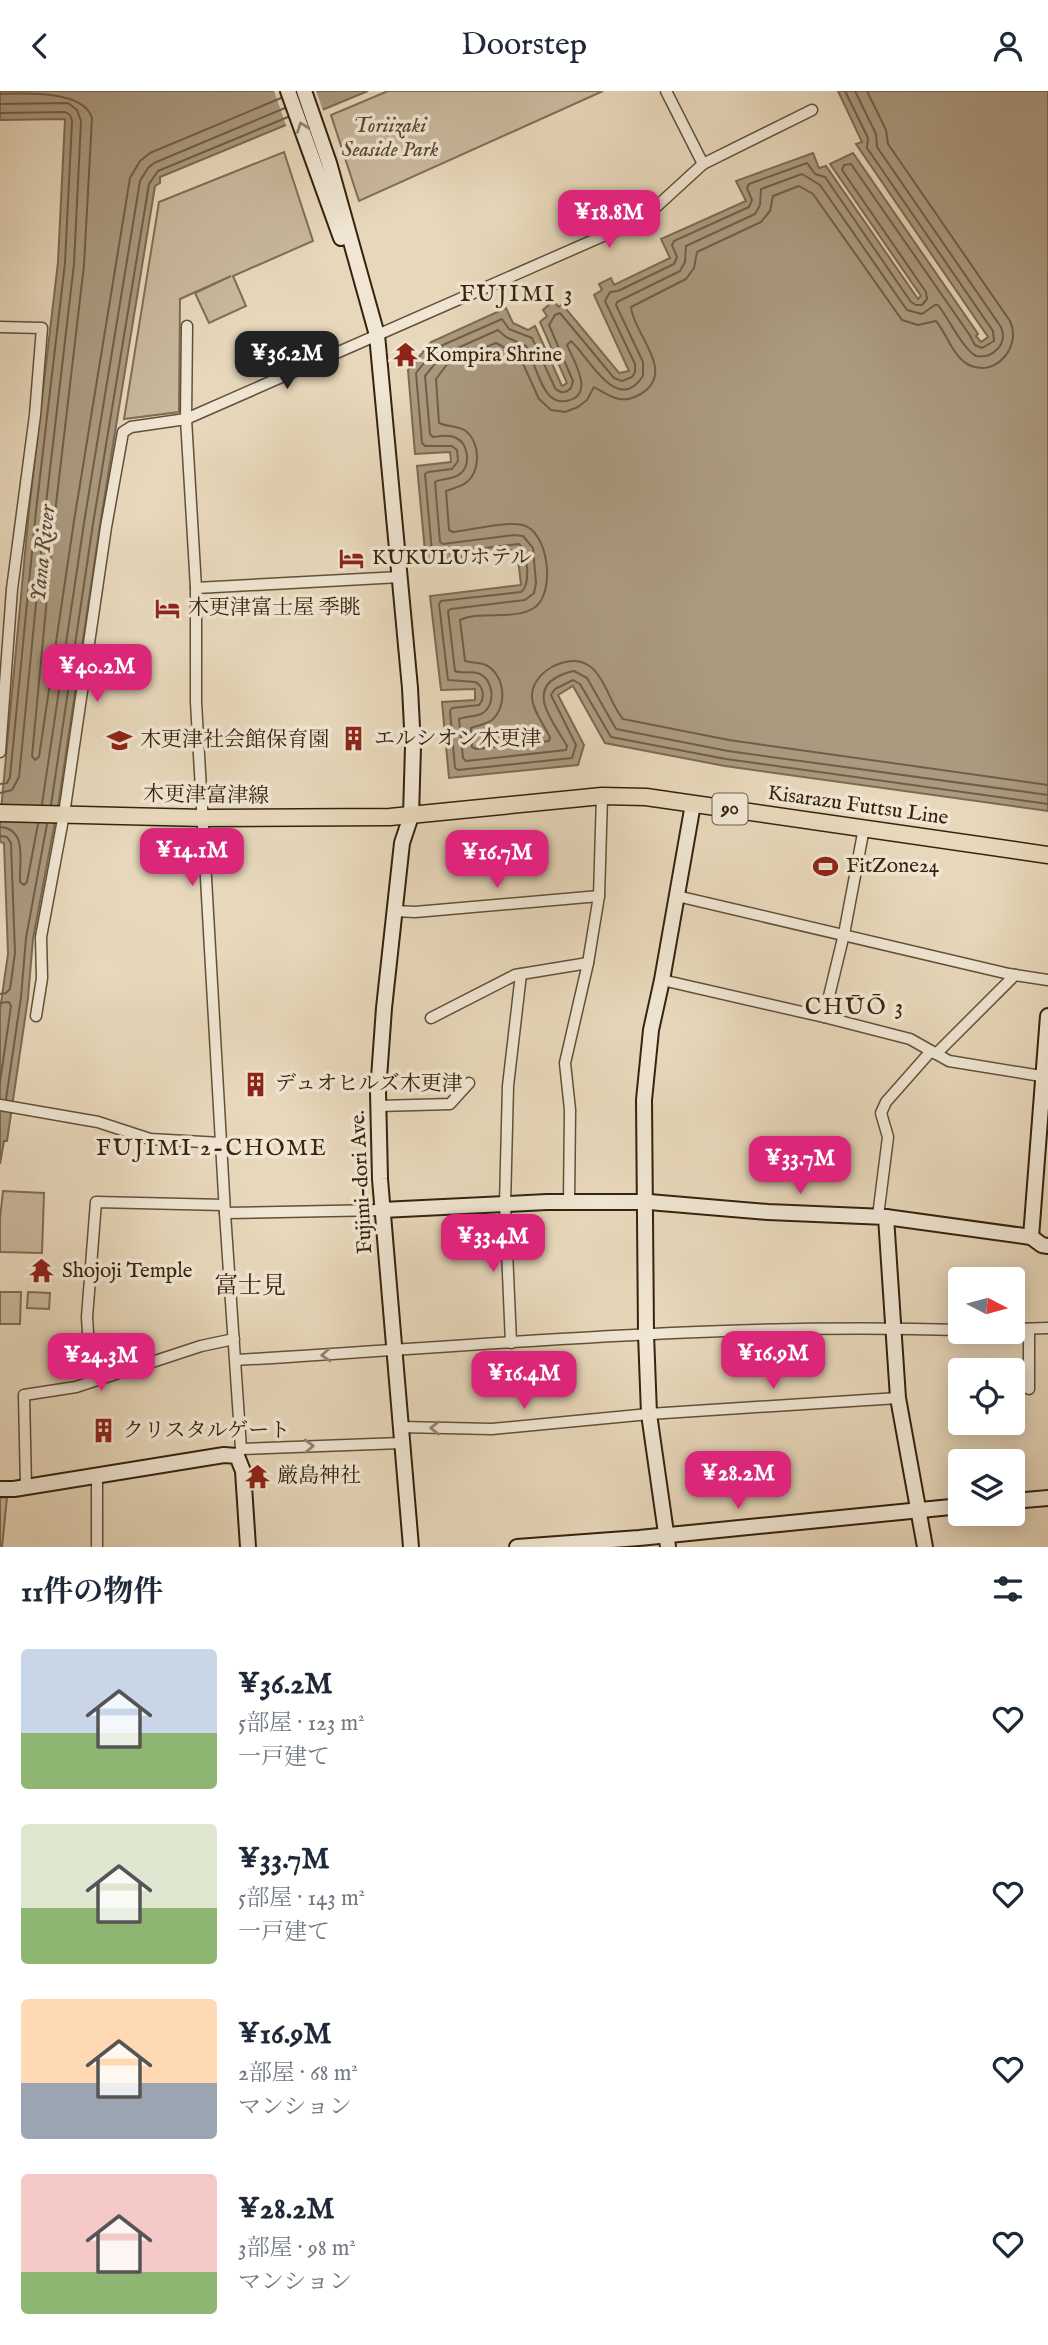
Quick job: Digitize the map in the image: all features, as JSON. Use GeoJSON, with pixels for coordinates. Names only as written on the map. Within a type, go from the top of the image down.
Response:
{"type":"FeatureCollection","features":[{"type":"Feature","properties":{"kind":"main road","name":"Kisarazu Futtsu Line"},"geometry":{"type":"LineString","coordinates":[[411,816],[602,796],[646,797],[1048,855]]}},
{"type":"Feature","properties":{"kind":"main road","name":"木更津富津線"},"geometry":{"type":"LineString","coordinates":[[0,813],[203,818],[411,816]]}},
{"type":"Feature","properties":{"kind":"street"},"geometry":{"type":"LineString","coordinates":[[289,91],[322,163]]}},
{"type":"Feature","properties":{"kind":"street"},"geometry":{"type":"LineString","coordinates":[[304,91],[322,163]]}},
{"type":"Feature","properties":{"kind":"street"},"geometry":{"type":"LineString","coordinates":[[666,91],[703,164]]}},
{"type":"Feature","properties":{"kind":"street"},"geometry":{"type":"LineString","coordinates":[[36,1016],[42,978],[41,937],[64,814],[106,527],[123,432],[131,427],[186,419],[644,218],[703,164],[812,110]]}},
{"type":"Feature","properties":{"kind":"street","name":"Fujimi-dori Ave."},"geometry":{"type":"LineString","coordinates":[[322,163],[377,335],[414,747],[411,816],[402,843],[384,1008],[378,1105],[382,1210],[411,1547]]}},
{"type":"Feature","properties":{"kind":"street"},"geometry":{"type":"LineString","coordinates":[[187,326],[186,419],[196,588],[196,702],[224,1209],[236,1360],[239,1453],[243,1471],[248,1547]]}},
{"type":"Feature","properties":{"kind":"street"},"geometry":{"type":"LineString","coordinates":[[0,327],[43,328],[35,415],[12,589],[0,752]]}},
{"type":"Feature","properties":{"kind":"street"},"geometry":{"type":"LineString","coordinates":[[196,588],[400,577]]}},
{"type":"Feature","properties":{"kind":"street"},"geometry":{"type":"LineString","coordinates":[[0,588],[12,589]]}},
{"type":"Feature","properties":{"kind":"street"},"geometry":{"type":"LineString","coordinates":[[569,1201],[570,1110],[565,1063],[588,963],[599,896],[602,796]]}},
{"type":"Feature","properties":{"kind":"street"},"geometry":{"type":"LineString","coordinates":[[667,1541],[649,1414],[643,1202],[644,1100],[650,1030],[662,980],[693,804]]}},
{"type":"Feature","properties":{"kind":"street"},"geometry":{"type":"LineString","coordinates":[[824,1017],[844,935],[864,828]]}},
{"type":"Feature","properties":{"kind":"street"},"geometry":{"type":"LineString","coordinates":[[395,911],[415,912],[599,896]]}},
{"type":"Feature","properties":{"kind":"street"},"geometry":{"type":"LineString","coordinates":[[677,896],[1015,975],[1048,980]]}},
{"type":"Feature","properties":{"kind":"street"},"geometry":{"type":"LineString","coordinates":[[431,1018],[521,974],[588,963]]}},
{"type":"Feature","properties":{"kind":"street"},"geometry":{"type":"LineString","coordinates":[[511,1343],[505,1204],[508,1086],[521,974]]}},
{"type":"Feature","properties":{"kind":"street"},"geometry":{"type":"LineString","coordinates":[[925,1547],[898,1398],[882,1217],[888,1137],[881,1113],[886,1102],[933,1053],[1015,975]]}},
{"type":"Feature","properties":{"kind":"street"},"geometry":{"type":"LineString","coordinates":[[662,980],[910,1039],[949,1062],[1046,1077]]}},
{"type":"Feature","properties":{"kind":"street"},"geometry":{"type":"LineString","coordinates":[[1031,1237],[1046,1077],[1048,1016]]}},
{"type":"Feature","properties":{"kind":"street"},"geometry":{"type":"LineString","coordinates":[[378,1105],[450,1104],[469,1083]]}},
{"type":"Feature","properties":{"kind":"street"},"geometry":{"type":"LineString","coordinates":[[0,1105],[98,1122],[150,1139],[221,1143]]}},
{"type":"Feature","properties":{"kind":"street"},"geometry":{"type":"LineString","coordinates":[[91,1380],[87,1317],[96,1202],[224,1209],[382,1210],[569,1201],[643,1202],[768,1212],[882,1217],[1031,1237],[1048,1234]]}},
{"type":"Feature","properties":{"kind":"street"},"geometry":{"type":"LineString","coordinates":[[1031,1237],[1048,1246]]}},
{"type":"Feature","properties":{"kind":"street"},"geometry":{"type":"LineString","coordinates":[[236,1360],[646,1334],[892,1328],[948,1330]]}},
{"type":"Feature","properties":{"kind":"street"},"geometry":{"type":"LineString","coordinates":[[1029,1389],[1029,1329],[1048,1328]]}},
{"type":"Feature","properties":{"kind":"street"},"geometry":{"type":"LineString","coordinates":[[26,1488],[24,1395],[76,1387],[201,1346],[234,1339]]}},
{"type":"Feature","properties":{"kind":"street"},"geometry":{"type":"LineString","coordinates":[[400,1427],[492,1429],[649,1414],[898,1398]]}},
{"type":"Feature","properties":{"kind":"street"},"geometry":{"type":"LineString","coordinates":[[0,1489],[26,1488],[239,1453],[401,1443]]}},
{"type":"Feature","properties":{"kind":"street"},"geometry":{"type":"LineString","coordinates":[[97,1477],[97,1547]]}},
{"type":"Feature","properties":{"kind":"street"},"geometry":{"type":"LineString","coordinates":[[1025,1500],[1048,1498]]}},
{"type":"Feature","properties":{"kind":"street"},"geometry":{"type":"LineString","coordinates":[[517,1547],[667,1541],[948,1507]]}},
{"type":"Feature","properties":{"kind":"green space","name":"Toriizaki Seaside Park"},"geometry":{"type":"Polygon","coordinates":[[[388,91],[603,91],[359,201],[331,115],[388,91]]]}},
{"type":"Feature","properties":{"kind":"green space"},"geometry":{"type":"Polygon","coordinates":[[[284,152],[313,241],[233,276],[246,306],[209,323],[195,293],[231,276],[180,299],[179,412],[124,419],[159,202],[284,152]]]}},
{"type":"Feature","properties":{"kind":"green space"},"geometry":{"type":"Polygon","coordinates":[[[3,1191],[44,1193],[42,1253],[0,1252],[3,1191]]]}},
{"type":"Feature","properties":{"kind":"green space"},"geometry":{"type":"Polygon","coordinates":[[[0,1292],[21,1292],[20,1324],[0,1324],[0,1292]]]}},
{"type":"Feature","properties":{"kind":"green space"},"geometry":{"type":"Polygon","coordinates":[[[28,1292],[50,1293],[49,1309],[27,1308],[28,1292]]]}},
{"type":"Feature","properties":{"kind":"green space"},"geometry":{"type":"Polygon","coordinates":[[[7,1497],[2,1547],[0,1547],[0,1498],[7,1497]]]}},
{"type":"Feature","properties":{"kind":"water","name":"Yana River"},"geometry":{"type":"Polygon","coordinates":[[[0,91],[368,91],[160,177],[160,183],[155,186],[59,800],[33,939],[28,998],[7,1141],[4,1141],[0,1164],[0,1010],[8,954],[4,843],[0,842],[0,821],[29,510],[58,262],[65,119],[0,120],[0,91]]]}},
{"type":"Feature","properties":{"kind":"water"},"geometry":{"type":"Polygon","coordinates":[[[838,91],[1048,91],[1048,811],[725,766],[605,743],[573,686],[558,695],[584,745],[578,765],[449,778],[442,702],[475,700],[475,689],[441,690],[430,596],[521,585],[517,550],[426,562],[417,466],[451,462],[450,452],[415,454],[408,370],[431,342],[506,308],[513,323],[528,330],[535,326],[562,386],[567,383],[540,322],[547,316],[543,310],[553,301],[559,307],[562,304],[619,373],[629,371],[594,295],[602,290],[599,284],[611,278],[614,285],[670,258],[661,239],[746,201],[736,181],[813,153],[819,168],[826,166],[918,299],[921,296],[830,164],[853,153],[978,334],[976,336],[981,342],[988,337],[856,144],[862,142],[838,91]]]}},
{"type":"Feature","properties":{"kind":"pier"},"geometry":{"type":"Polygon","coordinates":[[[274,91],[316,91],[324,113],[287,128],[274,91]]]}},
{"type":"Feature","properties":{"kind":"place","name":"Kompira Shrine"},"geometry":{"type":"Point","coordinates":[405,355]}},
{"type":"Feature","properties":{"kind":"place","name":"KUKULUホテル"},"geometry":{"type":"Point","coordinates":[352,558]}},
{"type":"Feature","properties":{"kind":"place","name":"木更津富士屋 季眺"},"geometry":{"type":"Point","coordinates":[168,608]}},
{"type":"Feature","properties":{"kind":"place","name":"エルシオン木更津"},"geometry":{"type":"Point","coordinates":[354,739]}},
{"type":"Feature","properties":{"kind":"place","name":"木更津社会館保育園"},"geometry":{"type":"Point","coordinates":[120,740]}},
{"type":"Feature","properties":{"kind":"place","name":"FitZone24"},"geometry":{"type":"Point","coordinates":[826,866]}},
{"type":"Feature","properties":{"kind":"place","name":"デュオヒルズ木更津"},"geometry":{"type":"Point","coordinates":[255,1084]}},
{"type":"Feature","properties":{"kind":"place","name":"Shojoji Temple"},"geometry":{"type":"Point","coordinates":[42,1271]}},
{"type":"Feature","properties":{"kind":"place","name":"クリスタルゲート"},"geometry":{"type":"Point","coordinates":[103,1431]}},
{"type":"Feature","properties":{"kind":"place","name":"厳島神社"},"geometry":{"type":"Point","coordinates":[257,1476]}},
{"type":"Feature","properties":{"kind":"district","name":"FUJIMI 3"},"geometry":{"type":"Point","coordinates":[517,294]}},
{"type":"Feature","properties":{"kind":"district","name":"CHŪŌ 3"},"geometry":{"type":"Point","coordinates":[855,1007]}},
{"type":"Feature","properties":{"kind":"district","name":"FUJIMI 2-CHOME"},"geometry":{"type":"Point","coordinates":[212,1148]}},
{"type":"Feature","properties":{"kind":"district","name":"富士見"},"geometry":{"type":"Point","coordinates":[250,1286]}}]}
